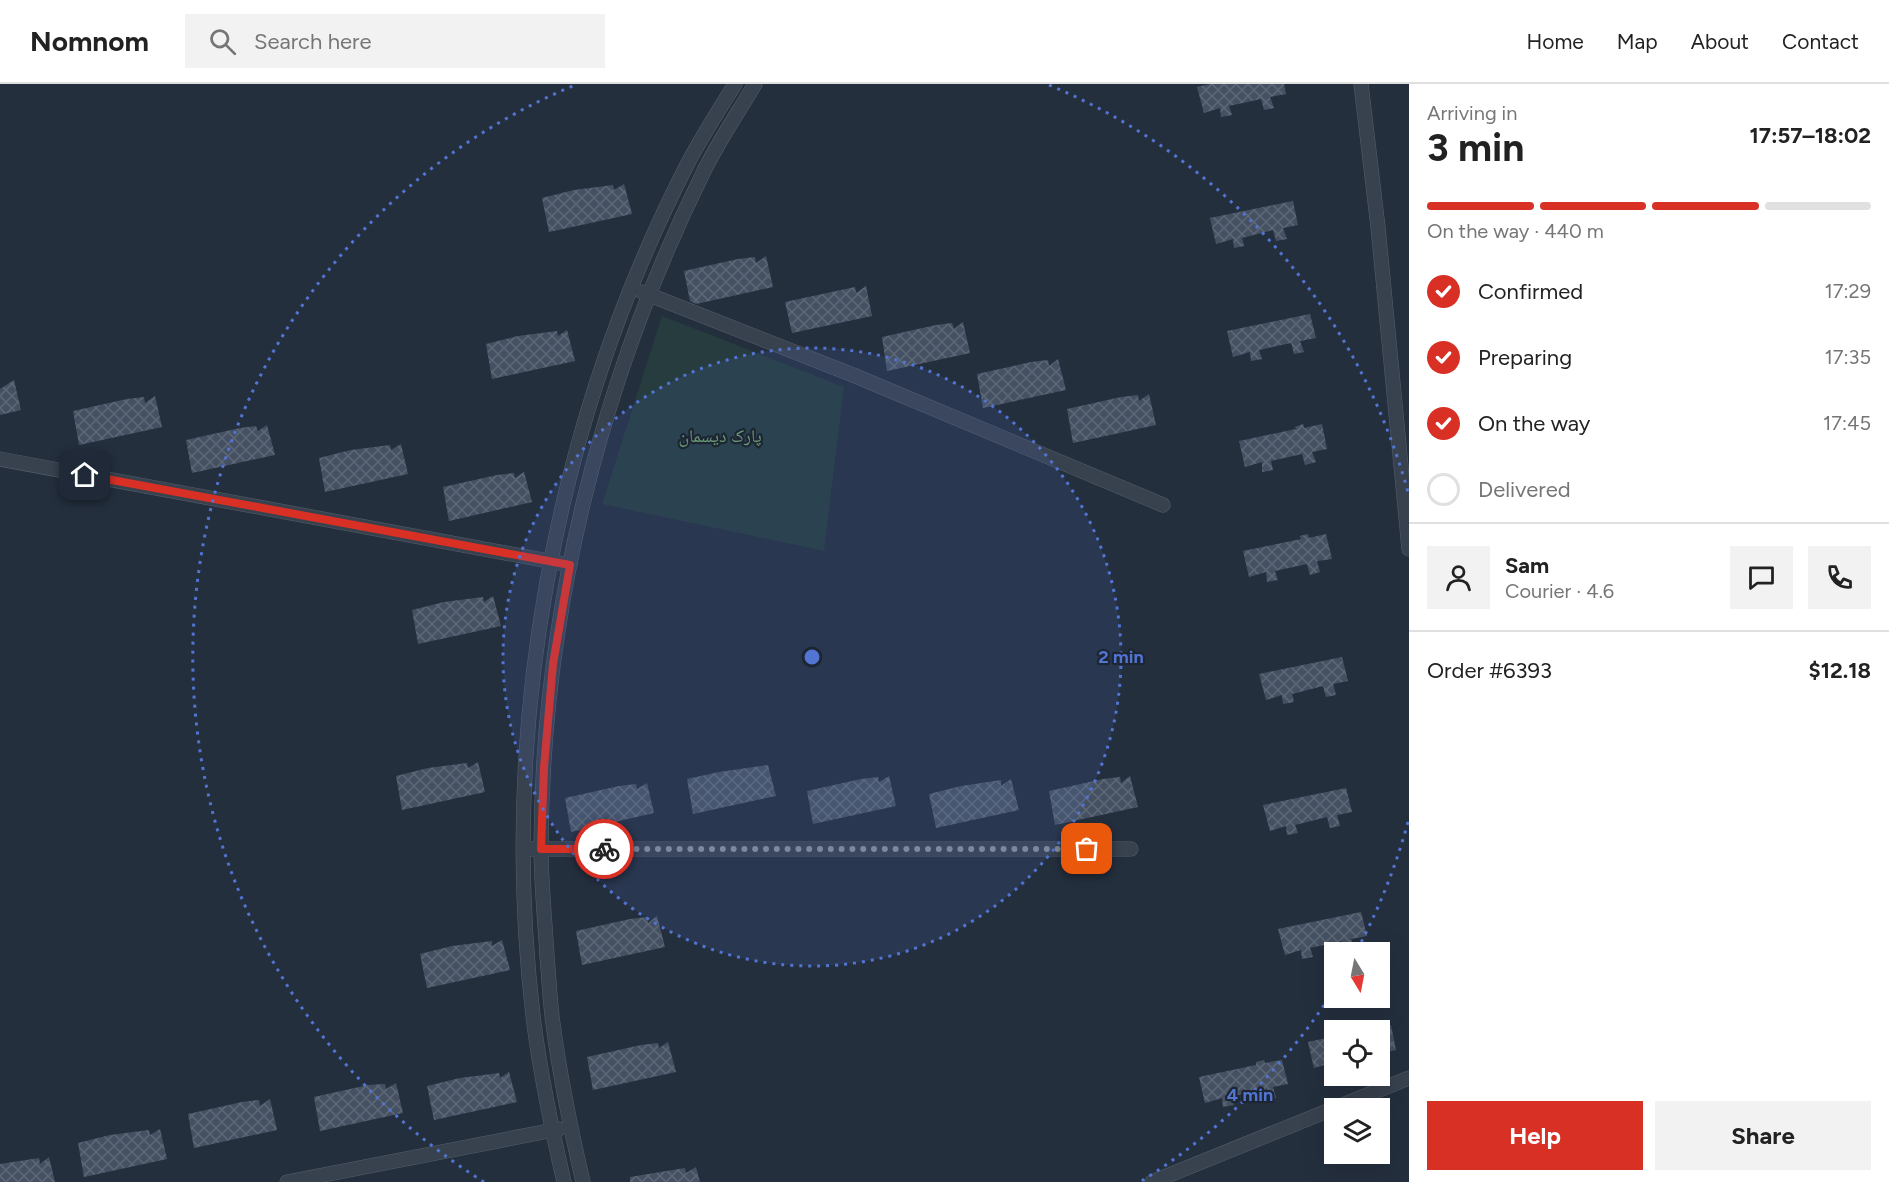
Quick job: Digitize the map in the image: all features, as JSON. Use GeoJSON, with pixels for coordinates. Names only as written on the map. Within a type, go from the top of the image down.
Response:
{"type":"FeatureCollection","features":[{"type":"Feature","properties":{"kind":"street"},"geometry":{"type":"LineString","coordinates":[[564,1182],[552,1130],[534,1025],[527,932],[524,849],[525,765],[533,671],[550,563],[565,496],[594,389],[652,238],[689,162],[735,84]]}},
{"type":"Feature","properties":{"kind":"street"},"geometry":{"type":"LineString","coordinates":[[583,1182],[570,1127],[553,1023],[541,849],[544,767],[553,664],[584,495],[612,397],[648,296],[704,171],[755,84]]}},
{"type":"Feature","properties":{"kind":"street"},"geometry":{"type":"LineString","coordinates":[[1361,84],[1378,227],[1409,549]]}},
{"type":"Feature","properties":{"kind":"street"},"geometry":{"type":"LineString","coordinates":[[632,286],[648,296],[853,375],[1163,506]]}},
{"type":"Feature","properties":{"kind":"street"},"geometry":{"type":"LineString","coordinates":[[0,459],[570,565]]}},
{"type":"Feature","properties":{"kind":"street"},"geometry":{"type":"LineString","coordinates":[[524,849],[1131,849]]}},
{"type":"Feature","properties":{"kind":"street"},"geometry":{"type":"LineString","coordinates":[[1152,1182],[1409,1078]]}},
{"type":"Feature","properties":{"kind":"street"},"geometry":{"type":"LineString","coordinates":[[287,1182],[570,1127]]}},
{"type":"Feature","properties":{"kind":"green space","name":"پارک دیسمان"},"geometry":{"type":"Polygon","coordinates":[[[662,316],[844,387],[824,551],[602,504],[662,316]]]}},
{"type":"Feature","properties":{"kind":"building"},"geometry":{"type":"Polygon","coordinates":[[[1210,84],[1284,84],[1286,94],[1270,97],[1274,108],[1264,110],[1261,99],[1229,106],[1232,115],[1221,117],[1220,108],[1204,113],[1197,87],[1210,84]]]}},
{"type":"Feature","properties":{"kind":"building"},"geometry":{"type":"Polygon","coordinates":[[[624,184],[632,214],[549,232],[542,198],[574,190],[613,185],[614,190],[624,184]]]}},
{"type":"Feature","properties":{"kind":"building"},"geometry":{"type":"Polygon","coordinates":[[[1293,201],[1298,225],[1283,228],[1287,239],[1276,241],[1273,230],[1242,238],[1244,246],[1234,248],[1233,239],[1216,244],[1210,218],[1293,201]]]}},
{"type":"Feature","properties":{"kind":"building"},"geometry":{"type":"Polygon","coordinates":[[[766,256],[773,287],[696,304],[690,301],[684,271],[755,257],[756,263],[766,256]]]}},
{"type":"Feature","properties":{"kind":"building"},"geometry":{"type":"Polygon","coordinates":[[[866,286],[872,316],[792,333],[785,302],[855,287],[856,293],[866,286]]]}},
{"type":"Feature","properties":{"kind":"building"},"geometry":{"type":"Polygon","coordinates":[[[1310,314],[1316,338],[1300,341],[1304,352],[1294,354],[1291,343],[1259,350],[1262,359],[1251,361],[1250,352],[1233,357],[1227,331],[1310,314]]]}},
{"type":"Feature","properties":{"kind":"building"},"geometry":{"type":"Polygon","coordinates":[[[963,322],[970,353],[887,371],[882,337],[952,323],[954,329],[963,322]]]}},
{"type":"Feature","properties":{"kind":"building"},"geometry":{"type":"Polygon","coordinates":[[[567,330],[575,361],[492,379],[486,344],[518,336],[557,331],[558,336],[567,330]]]}},
{"type":"Feature","properties":{"kind":"building"},"geometry":{"type":"Polygon","coordinates":[[[1058,359],[1066,390],[983,408],[977,374],[1048,360],[1049,366],[1058,359]]]}},
{"type":"Feature","properties":{"kind":"building"},"geometry":{"type":"Polygon","coordinates":[[[14,380],[21,410],[0,415],[0,389],[14,380]]]}},
{"type":"Feature","properties":{"kind":"building"},"geometry":{"type":"Polygon","coordinates":[[[1149,394],[1156,425],[1073,443],[1067,409],[1138,395],[1139,401],[1149,394]]]}},
{"type":"Feature","properties":{"kind":"building"},"geometry":{"type":"Polygon","coordinates":[[[155,396],[162,427],[79,445],[73,411],[144,397],[145,403],[155,396]]]}},
{"type":"Feature","properties":{"kind":"building"},"geometry":{"type":"Polygon","coordinates":[[[1303,424],[1304,428],[1322,424],[1327,449],[1312,452],[1316,462],[1305,465],[1302,454],[1271,461],[1273,470],[1262,472],[1262,462],[1245,467],[1239,441],[1296,429],[1295,427],[1303,424]]]}},
{"type":"Feature","properties":{"kind":"building"},"geometry":{"type":"Polygon","coordinates":[[[267,425],[275,455],[192,473],[186,440],[256,426],[258,431],[267,425]]]}},
{"type":"Feature","properties":{"kind":"building"},"geometry":{"type":"Polygon","coordinates":[[[401,444],[408,474],[325,492],[319,458],[351,450],[390,445],[391,450],[401,444]]]}},
{"type":"Feature","properties":{"kind":"building"},"geometry":{"type":"Polygon","coordinates":[[[524,472],[532,502],[449,521],[443,487],[497,475],[514,473],[515,478],[524,472]]]}},
{"type":"Feature","properties":{"kind":"building"},"geometry":{"type":"Polygon","coordinates":[[[1308,534],[1309,538],[1326,534],[1332,559],[1317,561],[1320,572],[1310,575],[1307,564],[1275,571],[1278,580],[1267,582],[1266,572],[1249,577],[1243,551],[1301,539],[1300,536],[1308,534]]]}},
{"type":"Feature","properties":{"kind":"building"},"geometry":{"type":"Polygon","coordinates":[[[493,596],[501,626],[418,644],[412,610],[444,602],[483,597],[484,602],[493,596]]]}},
{"type":"Feature","properties":{"kind":"building"},"geometry":{"type":"Polygon","coordinates":[[[1342,657],[1348,681],[1333,684],[1336,695],[1326,697],[1323,686],[1292,694],[1294,702],[1283,704],[1282,695],[1266,700],[1259,674],[1342,657]]]}},
{"type":"Feature","properties":{"kind":"building"},"geometry":{"type":"Polygon","coordinates":[[[478,762],[485,792],[402,810],[396,776],[428,768],[467,763],[468,768],[478,762]]]}},
{"type":"Feature","properties":{"kind":"building"},"geometry":{"type":"Polygon","coordinates":[[[768,765],[776,796],[693,814],[687,779],[768,765]]]}},
{"type":"Feature","properties":{"kind":"building"},"geometry":{"type":"Polygon","coordinates":[[[889,776],[896,806],[813,824],[807,791],[861,779],[878,777],[879,782],[889,776]]]}},
{"type":"Feature","properties":{"kind":"building"},"geometry":{"type":"Polygon","coordinates":[[[1130,776],[1138,807],[1055,825],[1049,791],[1120,777],[1121,783],[1130,776]]]}},
{"type":"Feature","properties":{"kind":"building"},"geometry":{"type":"Polygon","coordinates":[[[1011,779],[1019,810],[936,828],[929,794],[1001,780],[1001,786],[1011,779]]]}},
{"type":"Feature","properties":{"kind":"building"},"geometry":{"type":"Polygon","coordinates":[[[647,783],[654,813],[571,832],[565,798],[619,786],[636,784],[637,789],[647,783]]]}},
{"type":"Feature","properties":{"kind":"building"},"geometry":{"type":"Polygon","coordinates":[[[1346,788],[1352,812],[1337,815],[1340,826],[1330,828],[1327,817],[1295,825],[1298,833],[1287,835],[1286,826],[1270,831],[1263,805],[1346,788]]]}},
{"type":"Feature","properties":{"kind":"building"},"geometry":{"type":"Polygon","coordinates":[[[1361,912],[1367,936],[1351,939],[1352,942],[1324,942],[1324,945],[1310,948],[1313,957],[1302,959],[1301,950],[1285,955],[1278,929],[1361,912]]]}},
{"type":"Feature","properties":{"kind":"building"},"geometry":{"type":"Polygon","coordinates":[[[657,916],[665,947],[582,965],[576,931],[647,917],[648,923],[657,916]]]}},
{"type":"Feature","properties":{"kind":"building"},"geometry":{"type":"Polygon","coordinates":[[[502,940],[510,970],[427,988],[420,954],[452,946],[492,941],[492,946],[502,940]]]}},
{"type":"Feature","properties":{"kind":"building"},"geometry":{"type":"Polygon","coordinates":[[[1390,1025],[1396,1050],[1390,1051],[1390,1025]]]}},
{"type":"Feature","properties":{"kind":"building"},"geometry":{"type":"Polygon","coordinates":[[[1324,1038],[1324,1065],[1314,1068],[1308,1042],[1324,1038]]]}},
{"type":"Feature","properties":{"kind":"building"},"geometry":{"type":"Polygon","coordinates":[[[668,1042],[676,1072],[593,1090],[587,1057],[641,1045],[658,1043],[659,1048],[668,1042]]]}},
{"type":"Feature","properties":{"kind":"building"},"geometry":{"type":"Polygon","coordinates":[[[1264,1060],[1265,1063],[1282,1060],[1288,1084],[1273,1087],[1276,1098],[1266,1101],[1263,1089],[1231,1097],[1234,1105],[1223,1107],[1222,1098],[1205,1103],[1199,1077],[1256,1065],[1256,1062],[1264,1060]]]}},
{"type":"Feature","properties":{"kind":"building"},"geometry":{"type":"Polygon","coordinates":[[[509,1072],[517,1102],[434,1120],[427,1086],[460,1078],[499,1073],[500,1078],[509,1072]]]}},
{"type":"Feature","properties":{"kind":"building"},"geometry":{"type":"Polygon","coordinates":[[[396,1083],[403,1113],[320,1131],[314,1097],[368,1085],[385,1084],[386,1089],[396,1083]]]}},
{"type":"Feature","properties":{"kind":"building"},"geometry":{"type":"Polygon","coordinates":[[[270,1099],[277,1130],[194,1148],[188,1114],[259,1100],[260,1106],[270,1099]]]}},
{"type":"Feature","properties":{"kind":"building"},"geometry":{"type":"Polygon","coordinates":[[[160,1129],[167,1159],[84,1177],[78,1143],[110,1135],[149,1130],[150,1135],[160,1129]]]}},
{"type":"Feature","properties":{"kind":"building"},"geometry":{"type":"Polygon","coordinates":[[[49,1157],[55,1182],[0,1182],[0,1164],[39,1158],[40,1164],[49,1157]]]}},
{"type":"Feature","properties":{"kind":"building"},"geometry":{"type":"Polygon","coordinates":[[[696,1167],[700,1182],[630,1182],[630,1177],[685,1168],[686,1173],[696,1167]]]}},
{"type":"Feature","properties":{"kind":"way so far"},"geometry":{"type":"LineString","coordinates":[[604,849],[1087,849]]}},
{"type":"Feature","properties":{"kind":"route"},"geometry":{"type":"LineString","coordinates":[[85,475],[570,565],[553,664],[544,767],[541,849],[604,849]]}}]}
